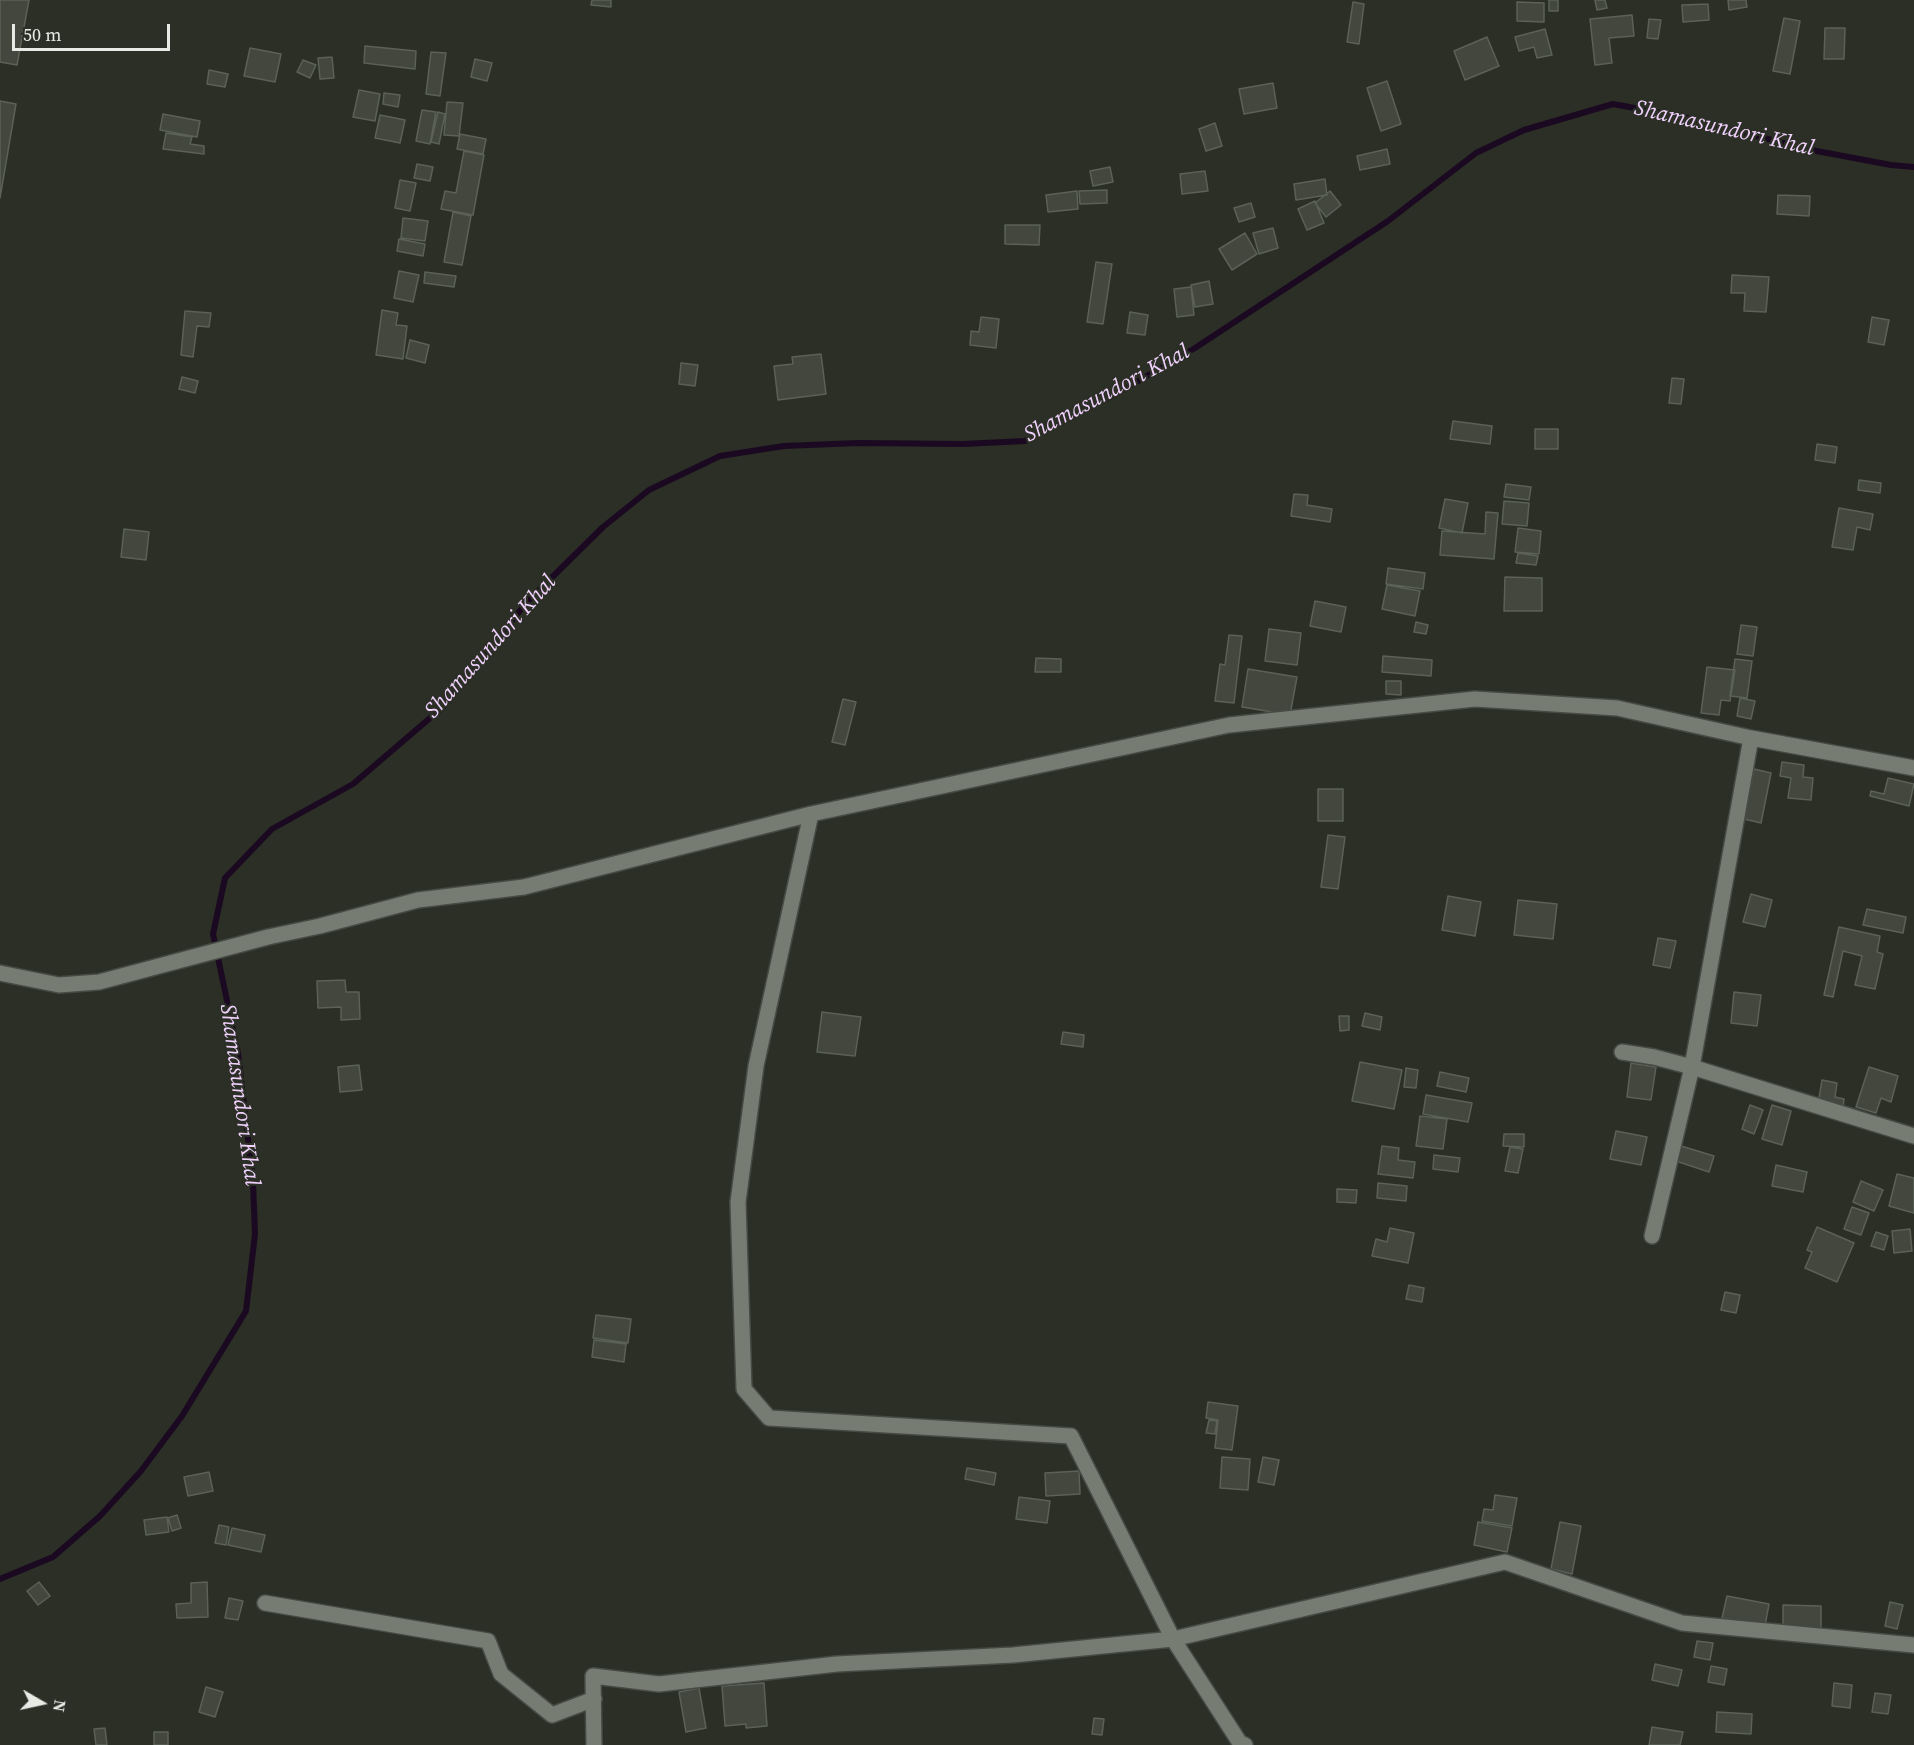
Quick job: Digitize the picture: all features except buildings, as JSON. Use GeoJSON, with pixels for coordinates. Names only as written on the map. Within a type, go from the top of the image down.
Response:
{"type":"FeatureCollection","features":[{"type":"Feature","properties":{"kind":"street"},"geometry":{"type":"LineString","coordinates":[[0,974],[59,985],[99,982],[418,900],[524,887],[811,814],[1229,725],[1475,699],[1617,708],[1751,738],[1914,768]]}},
{"type":"Feature","properties":{"kind":"street"},"geometry":{"type":"LineString","coordinates":[[1652,1236],[1692,1067],[1751,738]]}},
{"type":"Feature","properties":{"kind":"street"},"geometry":{"type":"LineString","coordinates":[[811,814],[756,1066],[738,1202],[744,1389],[770,1418],[1071,1436],[1173,1639],[1240,1743],[1245,1745]]}},
{"type":"Feature","properties":{"kind":"street"},"geometry":{"type":"LineString","coordinates":[[1622,1052],[1654,1057],[1692,1067],[1914,1136]]}},
{"type":"Feature","properties":{"kind":"street"},"geometry":{"type":"LineString","coordinates":[[594,1745],[593,1676],[658,1684],[837,1664],[1013,1655],[1173,1639],[1505,1562],[1682,1623],[1914,1645]]}},
{"type":"Feature","properties":{"kind":"street"},"geometry":{"type":"LineString","coordinates":[[265,1603],[488,1641],[501,1674],[552,1715],[594,1699]]}},
{"type":"Feature","properties":{"kind":"waterway","name":"Shamasundori Khal"},"geometry":{"type":"LineString","coordinates":[[0,1579],[53,1557],[100,1516],[141,1471],[182,1416],[246,1311],[255,1234],[253,1182],[238,1053],[213,934],[225,878],[272,829],[353,784],[444,706],[527,602],[603,527],[649,490],[720,456],[784,446],[1025,441],[1116,394],[1195,348],[1388,221],[1476,153],[1524,130],[1613,104],[1684,117],[1806,149],[1891,165],[1914,167]]}}]}
